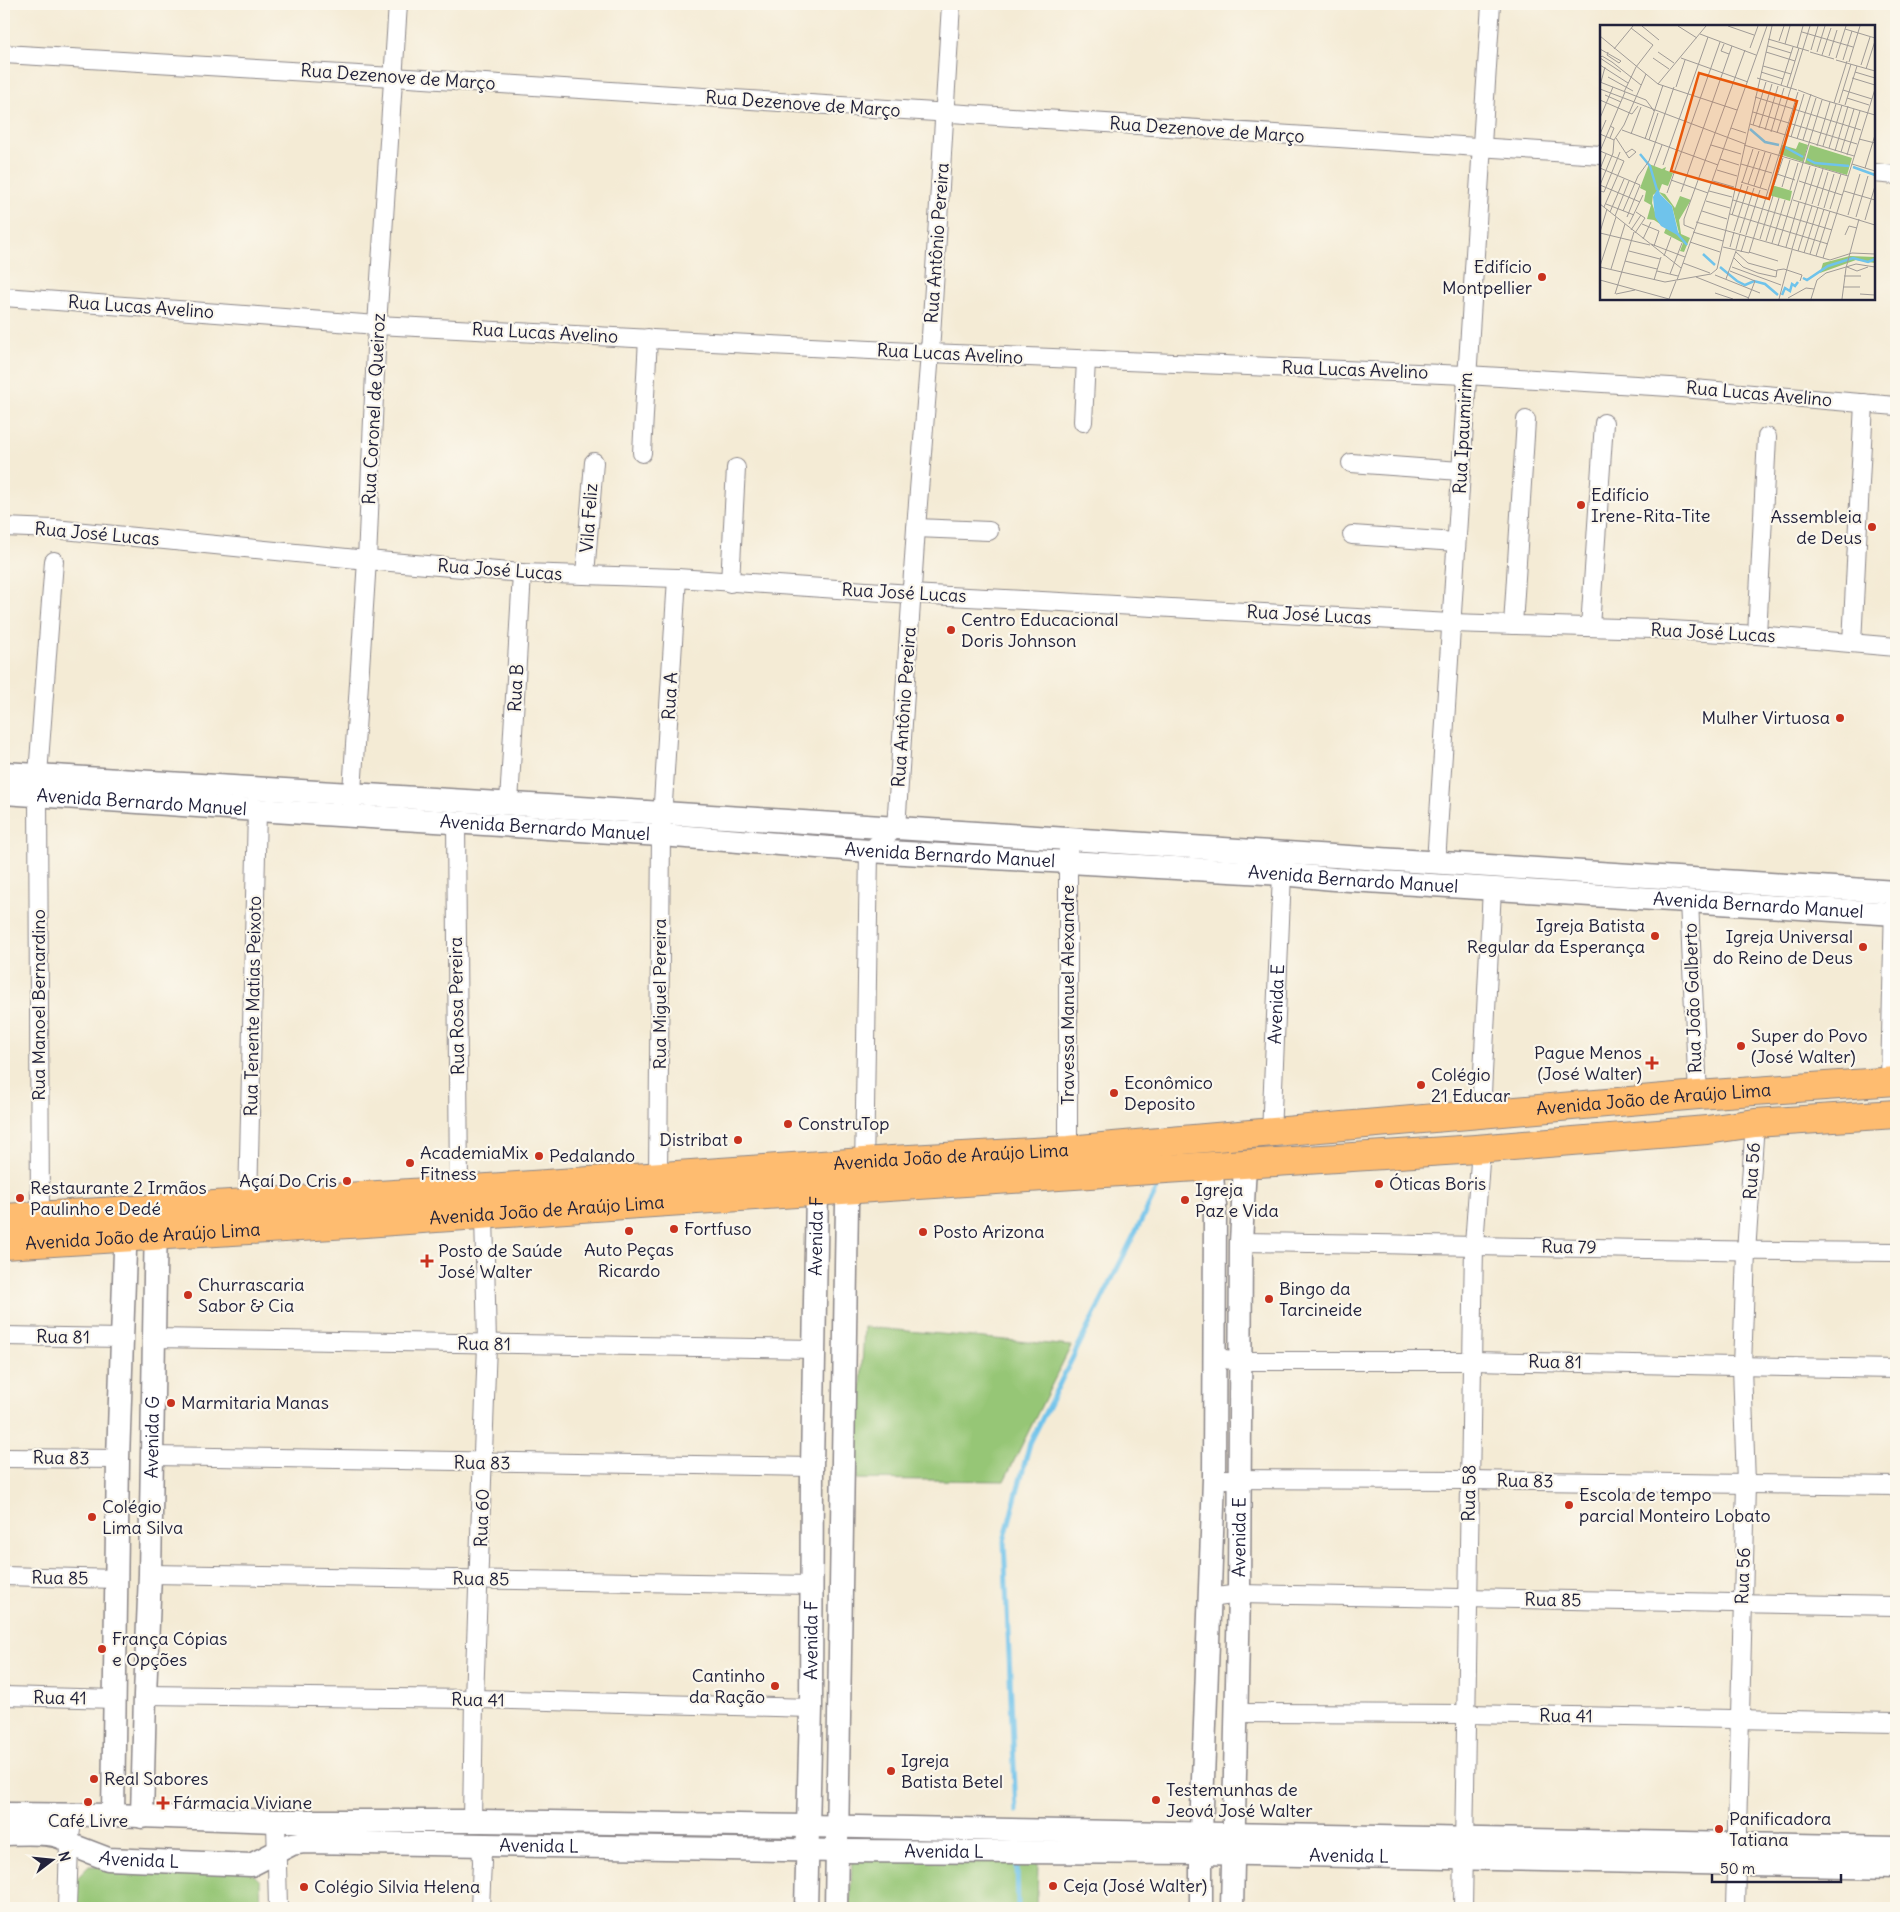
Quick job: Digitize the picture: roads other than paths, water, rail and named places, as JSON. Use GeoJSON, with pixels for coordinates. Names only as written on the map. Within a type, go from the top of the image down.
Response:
{"type":"FeatureCollection","features":[{"type":"Feature","properties":{"kind":"main road","name":"Avenida João de Araújo Lima"},"geometry":{"type":"LineString","coordinates":[[4,1218],[459,1190],[516,1199],[563,1196],[817,1191],[858,1180],[1068,1150],[1271,1134],[1698,1095],[1893,1081]]}},
{"type":"Feature","properties":{"kind":"main road","name":"Avenida João de Araújo Lima"},"geometry":{"type":"LineString","coordinates":[[563,1196],[658,1176],[830,1164],[858,1180],[1211,1168],[1706,1130],[1756,1123],[1896,1114]]}},
{"type":"Feature","properties":{"kind":"main road","name":"Avenida João de Araújo Lima"},"geometry":{"type":"LineString","coordinates":[[4,1245],[484,1215],[516,1199]]}},
{"type":"Feature","properties":{"kind":"street","name":"Rua Coronel de Queiroz"},"geometry":{"type":"LineString","coordinates":[[351,815],[367,560],[377,325],[398,4]]}},
{"type":"Feature","properties":{"kind":"street","name":"Rua Antônio Pereira"},"geometry":{"type":"LineString","coordinates":[[896,828],[930,353],[951,4]]}},
{"type":"Feature","properties":{"kind":"street","name":"Rua Ipaumirim"},"geometry":{"type":"LineString","coordinates":[[1436,863],[1491,4]]}},
{"type":"Feature","properties":{"kind":"street","name":"Rua Dezenove de Março"},"geometry":{"type":"LineString","coordinates":[[4,54],[392,76],[945,114],[1600,155]]}},
{"type":"Feature","properties":{"kind":"street"},"geometry":{"type":"LineString","coordinates":[[1875,173],[1896,175]]}},
{"type":"Feature","properties":{"kind":"street","name":"Rua Lucas Avelino"},"geometry":{"type":"LineString","coordinates":[[4,297],[377,325],[930,353],[1466,375],[1670,387],[1896,406]]}},
{"type":"Feature","properties":{"kind":"street"},"geometry":{"type":"LineString","coordinates":[[642,453],[648,338]]}},
{"type":"Feature","properties":{"kind":"street"},"geometry":{"type":"LineString","coordinates":[[1083,422],[1086,360]]}},
{"type":"Feature","properties":{"kind":"street"},"geometry":{"type":"LineString","coordinates":[[1852,643],[1864,403]]}},
{"type":"Feature","properties":{"kind":"street"},"geometry":{"type":"LineString","coordinates":[[1513,625],[1526,420]]}},
{"type":"Feature","properties":{"kind":"street"},"geometry":{"type":"LineString","coordinates":[[1590,627],[1604,423]]}},
{"type":"Feature","properties":{"kind":"street"},"geometry":{"type":"LineString","coordinates":[[1757,635],[1767,437]]}},
{"type":"Feature","properties":{"kind":"street","name":"Vila Feliz"},"geometry":{"type":"LineString","coordinates":[[585,575],[594,462]]}},
{"type":"Feature","properties":{"kind":"street"},"geometry":{"type":"LineString","coordinates":[[1351,463],[1460,471]]}},
{"type":"Feature","properties":{"kind":"street"},"geometry":{"type":"LineString","coordinates":[[730,583],[736,468]]}},
{"type":"Feature","properties":{"kind":"street","name":"Rua José Lucas"},"geometry":{"type":"LineString","coordinates":[[4,527],[64,530],[367,560],[522,573],[677,578],[912,594],[1451,623],[1757,635],[1896,647]]}},
{"type":"Feature","properties":{"kind":"street"},"geometry":{"type":"LineString","coordinates":[[916,528],[989,532]]}},
{"type":"Feature","properties":{"kind":"street"},"geometry":{"type":"LineString","coordinates":[[1352,535],[1456,542]]}},
{"type":"Feature","properties":{"kind":"street","name":"Rua Manoel Bernardino"},"geometry":{"type":"LineString","coordinates":[[40,1216],[38,785],[54,561]]}},
{"type":"Feature","properties":{"kind":"street","name":"Rua B"},"geometry":{"type":"LineString","coordinates":[[509,803],[522,573]]}},
{"type":"Feature","properties":{"kind":"street","name":"Rua A"},"geometry":{"type":"LineString","coordinates":[[663,812],[677,578]]}},
{"type":"Feature","properties":{"kind":"street","name":"Avenida Bernardo Manuel"},"geometry":{"type":"LineString","coordinates":[[4,773],[38,785],[174,793],[351,793],[663,812],[1436,863],[1895,903]]}},
{"type":"Feature","properties":{"kind":"street","name":"Avenida Bernardo Manuel"},"geometry":{"type":"LineString","coordinates":[[4,793],[38,785]]}},
{"type":"Feature","properties":{"kind":"street","name":"Avenida Bernardo Manuel"},"geometry":{"type":"LineString","coordinates":[[174,793],[257,810],[661,835],[870,851],[1282,874],[1334,879],[1689,901],[1895,903]]}},
{"type":"Feature","properties":{"kind":"street","name":"Rua Tenente Matias Peixoto"},"geometry":{"type":"LineString","coordinates":[[248,1202],[257,810]]}},
{"type":"Feature","properties":{"kind":"street","name":"Rua Miguel Pereira"},"geometry":{"type":"LineString","coordinates":[[658,1176],[661,835],[663,812]]}},
{"type":"Feature","properties":{"kind":"street","name":"Rua Rosa Pereira"},"geometry":{"type":"LineString","coordinates":[[456,822],[459,1190]]}},
{"type":"Feature","properties":{"kind":"street"},"geometry":{"type":"LineString","coordinates":[[858,1180],[870,851],[896,828]]}},
{"type":"Feature","properties":{"kind":"street","name":"Travessa Manuel Alexandre"},"geometry":{"type":"LineString","coordinates":[[1068,840],[1068,1150]]}},
{"type":"Feature","properties":{"kind":"street"},"geometry":{"type":"LineString","coordinates":[[1334,879],[1336,856]]}},
{"type":"Feature","properties":{"kind":"street","name":"Avenida E"},"geometry":{"type":"LineString","coordinates":[[1271,1134],[1282,874]]}},
{"type":"Feature","properties":{"kind":"street"},"geometry":{"type":"LineString","coordinates":[[1481,1114],[1492,888]]}},
{"type":"Feature","properties":{"kind":"street","name":"Rua João Galberto"},"geometry":{"type":"LineString","coordinates":[[1689,901],[1698,1095]]}},
{"type":"Feature","properties":{"kind":"street"},"geometry":{"type":"LineString","coordinates":[[1893,1081],[1895,903]]}},
{"type":"Feature","properties":{"kind":"street","name":"Rua 56"},"geometry":{"type":"LineString","coordinates":[[1735,1908],[1746,1484],[1742,1367],[1746,1252],[1756,1123]]}},
{"type":"Feature","properties":{"kind":"street","name":"Rua 58"},"geometry":{"type":"LineString","coordinates":[[1463,1908],[1474,1245],[1481,1148]]}},
{"type":"Feature","properties":{"kind":"street","name":"Avenida F"},"geometry":{"type":"LineString","coordinates":[[806,1908],[811,1708],[812,1467],[817,1191],[830,1164]]}},
{"type":"Feature","properties":{"kind":"street","name":"Avenida E"},"geometry":{"type":"LineString","coordinates":[[1232,1908],[1239,1594],[1242,1242],[1245,1165]]}},
{"type":"Feature","properties":{"kind":"street","name":"Avenida E"},"geometry":{"type":"LineString","coordinates":[[1201,1908],[1214,1479],[1215,1206],[1211,1168]]}},
{"type":"Feature","properties":{"kind":"street","name":"Avenida F"},"geometry":{"type":"LineString","coordinates":[[836,1908],[858,1180]]}},
{"type":"Feature","properties":{"kind":"street","name":"Avenida G"},"geometry":{"type":"LineString","coordinates":[[142,1817],[144,1695],[150,1574],[156,1208]]}},
{"type":"Feature","properties":{"kind":"street","name":"Avenida G"},"geometry":{"type":"LineString","coordinates":[[113,1814],[118,1459],[126,1210]]}},
{"type":"Feature","properties":{"kind":"street","name":"Rua 60"},"geometry":{"type":"LineString","coordinates":[[472,1821],[474,1700],[480,1579],[487,1344],[484,1215]]}},
{"type":"Feature","properties":{"kind":"street","name":"Rua 79"},"geometry":{"type":"LineString","coordinates":[[1242,1242],[1474,1245],[1746,1252],[1896,1252]]}},
{"type":"Feature","properties":{"kind":"street","name":"Rua 81"},"geometry":{"type":"LineString","coordinates":[[4,1336],[122,1338]]}},
{"type":"Feature","properties":{"kind":"street","name":"Rua 81"},"geometry":{"type":"LineString","coordinates":[[153,1338],[815,1349]]}},
{"type":"Feature","properties":{"kind":"street","name":"Rua 81"},"geometry":{"type":"LineString","coordinates":[[1215,1358],[1240,1361],[1472,1361],[1896,1369]]}},
{"type":"Feature","properties":{"kind":"street","name":"Rua 83"},"geometry":{"type":"LineString","coordinates":[[152,1456],[812,1467]]}},
{"type":"Feature","properties":{"kind":"street","name":"Rua 83"},"geometry":{"type":"LineString","coordinates":[[4,1458],[118,1459]]}},
{"type":"Feature","properties":{"kind":"street","name":"Rua 83"},"geometry":{"type":"LineString","coordinates":[[1214,1479],[1469,1480],[1896,1486]]}},
{"type":"Feature","properties":{"kind":"street","name":"Rua 85"},"geometry":{"type":"LineString","coordinates":[[150,1574],[812,1585]]}},
{"type":"Feature","properties":{"kind":"street","name":"Rua 85"},"geometry":{"type":"LineString","coordinates":[[4,1576],[117,1579]]}},
{"type":"Feature","properties":{"kind":"street","name":"Rua 85"},"geometry":{"type":"LineString","coordinates":[[1210,1598],[1239,1594],[1896,1606]]}},
{"type":"Feature","properties":{"kind":"street","name":"Rua 41"},"geometry":{"type":"LineString","coordinates":[[144,1695],[811,1708]]}},
{"type":"Feature","properties":{"kind":"street","name":"Rua 41"},"geometry":{"type":"LineString","coordinates":[[4,1696],[116,1699]]}},
{"type":"Feature","properties":{"kind":"street","name":"Rua 41"},"geometry":{"type":"LineString","coordinates":[[1236,1714],[1466,1714],[1896,1722]]}},
{"type":"Feature","properties":{"kind":"street","name":"Avenida L"},"geometry":{"type":"LineString","coordinates":[[4,1814],[113,1814],[142,1817],[276,1821],[472,1821],[838,1826],[1233,1844],[1737,1854],[1896,1867]]}},
{"type":"Feature","properties":{"kind":"street"},"geometry":{"type":"LineString","coordinates":[[67,1908],[69,1844],[73,1815]]}},
{"type":"Feature","properties":{"kind":"street"},"geometry":{"type":"LineString","coordinates":[[276,1821],[278,1908]]}},
{"type":"Feature","properties":{"kind":"street"},"geometry":{"type":"LineString","coordinates":[[444,1844],[446,1821]]}},
{"type":"Feature","properties":{"kind":"street","name":"Avenida L"},"geometry":{"type":"LineString","coordinates":[[4,1834],[58,1836],[67,1840],[69,1844],[108,1859],[251,1864],[277,1850],[292,1844],[305,1842],[838,1851],[1202,1843]]}},
{"type":"Feature","properties":{"kind":"street"},"geometry":{"type":"LineString","coordinates":[[480,1908],[481,1845]]}},
{"type":"Feature","properties":{"kind":"street","name":"Avenida L"},"geometry":{"type":"LineString","coordinates":[[1737,1854],[1896,1847]]}},
{"type":"Feature","properties":{"kind":"waterway"},"geometry":{"type":"LineString","coordinates":[[1016,1811],[1004,1541],[1030,1443],[1157,1189]]}},
{"type":"Feature","properties":{"kind":"waterway"},"geometry":{"type":"LineString","coordinates":[[1017,1865],[1018,1908]]}},
{"type":"Feature","properties":{"kind":"place","name":"Edifício Montpellier"},"geometry":{"type":"Point","coordinates":[1542,277]}},
{"type":"Feature","properties":{"kind":"place","name":"Edifício Irene-Rita-Tite"},"geometry":{"type":"Point","coordinates":[1581,505]}},
{"type":"Feature","properties":{"kind":"place","name":"Assembleia de Deus"},"geometry":{"type":"Point","coordinates":[1872,527]}},
{"type":"Feature","properties":{"kind":"place","name":"Centro Educacional Doris Johnson"},"geometry":{"type":"Point","coordinates":[951,630]}},
{"type":"Feature","properties":{"kind":"place","name":"Mulher Virtuosa"},"geometry":{"type":"Point","coordinates":[1840,718]}},
{"type":"Feature","properties":{"kind":"place","name":"Igreja Batista Regular da Esperança"},"geometry":{"type":"Point","coordinates":[1655,936]}},
{"type":"Feature","properties":{"kind":"place","name":"Igreja Universal do Reino de Deus"},"geometry":{"type":"Point","coordinates":[1863,947]}},
{"type":"Feature","properties":{"kind":"place","name":"Super do Povo (José Walter)"},"geometry":{"type":"Point","coordinates":[1741,1046]}},
{"type":"Feature","properties":{"kind":"place","name":"Pague Menos (José Walter)"},"geometry":{"type":"Point","coordinates":[1652,1063]}},
{"type":"Feature","properties":{"kind":"place","name":"Colégio 21 Educar"},"geometry":{"type":"Point","coordinates":[1421,1085]}},
{"type":"Feature","properties":{"kind":"place","name":"Econômico Deposito"},"geometry":{"type":"Point","coordinates":[1114,1093]}},
{"type":"Feature","properties":{"kind":"place","name":"ConstruTop"},"geometry":{"type":"Point","coordinates":[788,1124]}},
{"type":"Feature","properties":{"kind":"place","name":"Distribat"},"geometry":{"type":"Point","coordinates":[738,1140]}},
{"type":"Feature","properties":{"kind":"place","name":"Pedalando"},"geometry":{"type":"Point","coordinates":[539,1156]}},
{"type":"Feature","properties":{"kind":"place","name":"AcademiaMix Fitness"},"geometry":{"type":"Point","coordinates":[410,1163]}},
{"type":"Feature","properties":{"kind":"place","name":"Açaí Do Cris"},"geometry":{"type":"Point","coordinates":[347,1181]}},
{"type":"Feature","properties":{"kind":"place","name":"Óticas Boris"},"geometry":{"type":"Point","coordinates":[1379,1184]}},
{"type":"Feature","properties":{"kind":"place","name":"Restaurante 2 Irmãos Paulinho e Dedé"},"geometry":{"type":"Point","coordinates":[20,1198]}},
{"type":"Feature","properties":{"kind":"place","name":"Igreja Paz e Vida"},"geometry":{"type":"Point","coordinates":[1185,1200]}},
{"type":"Feature","properties":{"kind":"place","name":"Fortfuso"},"geometry":{"type":"Point","coordinates":[674,1229]}},
{"type":"Feature","properties":{"kind":"place","name":"Auto Peças Ricardo"},"geometry":{"type":"Point","coordinates":[629,1231]}},
{"type":"Feature","properties":{"kind":"place","name":"Posto Arizona"},"geometry":{"type":"Point","coordinates":[923,1232]}},
{"type":"Feature","properties":{"kind":"place","name":"Posto de Saúde José Walter"},"geometry":{"type":"Point","coordinates":[427,1261]}},
{"type":"Feature","properties":{"kind":"place","name":"Churrascaria Sabor & Cia"},"geometry":{"type":"Point","coordinates":[188,1295]}},
{"type":"Feature","properties":{"kind":"place","name":"Bingo da Tarcineide"},"geometry":{"type":"Point","coordinates":[1269,1299]}},
{"type":"Feature","properties":{"kind":"place","name":"Marmitaria Manas"},"geometry":{"type":"Point","coordinates":[171,1403]}},
{"type":"Feature","properties":{"kind":"place","name":"Escola de tempo parcial Monteiro Lobato"},"geometry":{"type":"Point","coordinates":[1569,1505]}},
{"type":"Feature","properties":{"kind":"place","name":"Colégio Lima Silva"},"geometry":{"type":"Point","coordinates":[92,1517]}},
{"type":"Feature","properties":{"kind":"place","name":"França Cópias e Opções"},"geometry":{"type":"Point","coordinates":[102,1649]}},
{"type":"Feature","properties":{"kind":"place","name":"Cantinho da Ração"},"geometry":{"type":"Point","coordinates":[775,1686]}},
{"type":"Feature","properties":{"kind":"place","name":"Igreja Batista Betel"},"geometry":{"type":"Point","coordinates":[891,1771]}},
{"type":"Feature","properties":{"kind":"place","name":"Real Sabores"},"geometry":{"type":"Point","coordinates":[94,1779]}},
{"type":"Feature","properties":{"kind":"place","name":"Testemunhas de Jeová José Walter"},"geometry":{"type":"Point","coordinates":[1156,1800]}},
{"type":"Feature","properties":{"kind":"place","name":"Café Livre"},"geometry":{"type":"Point","coordinates":[88,1802]}},
{"type":"Feature","properties":{"kind":"place","name":"Fármacia Viviane"},"geometry":{"type":"Point","coordinates":[163,1803]}},
{"type":"Feature","properties":{"kind":"place","name":"Panificadora Tatiana"},"geometry":{"type":"Point","coordinates":[1719,1829]}},
{"type":"Feature","properties":{"kind":"place","name":"Ceja (José Walter)"},"geometry":{"type":"Point","coordinates":[1053,1886]}},
{"type":"Feature","properties":{"kind":"place","name":"Colégio Silvia Helena"},"geometry":{"type":"Point","coordinates":[304,1887]}}]}
